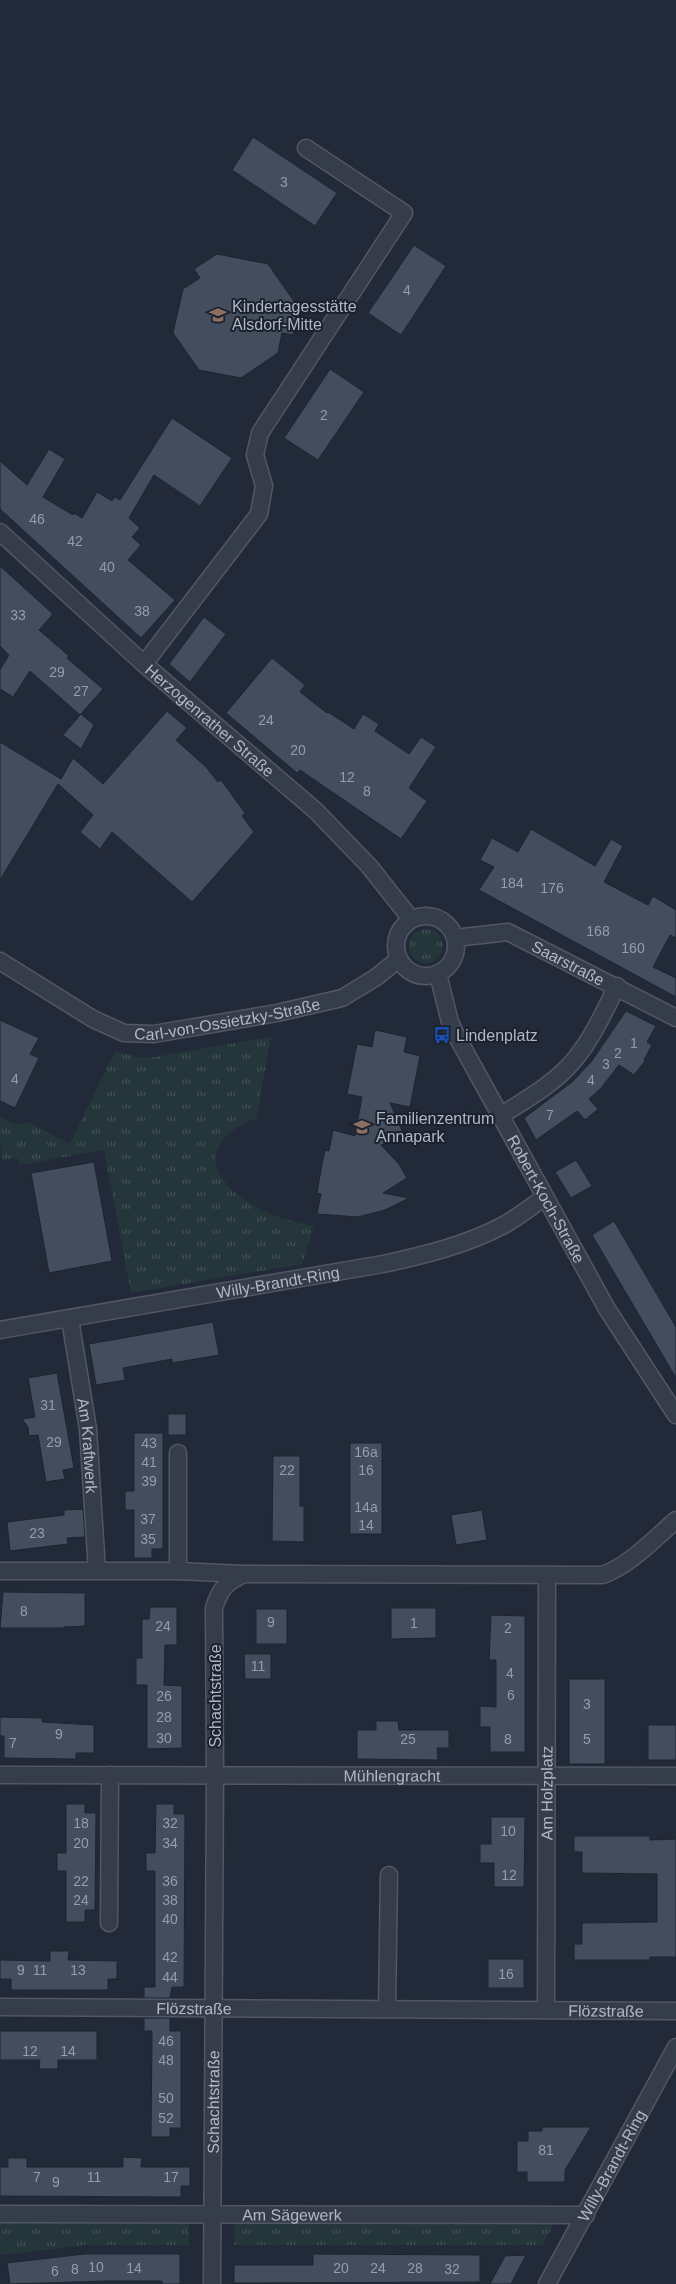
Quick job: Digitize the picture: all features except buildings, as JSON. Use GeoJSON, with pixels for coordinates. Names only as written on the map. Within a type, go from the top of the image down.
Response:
{"type":"FeatureCollection","features":[{"type":"Feature","properties":{"kind":"street"},"geometry":{"type":"LineString","coordinates":[[144,664],[259,514],[264,486],[255,455],[260,433],[404,213],[306,148]]}},
{"type":"Feature","properties":{"kind":"street","name":"Herzogenrather Straße"},"geometry":{"type":"LineString","coordinates":[[0,532],[144,664],[316,811],[369,866],[411,920]]}},
{"type":"Feature","properties":{"kind":"street"},"geometry":{"type":"LineString","coordinates":[[424,916],[438,918],[449,926],[455,938],[456,952],[449,965],[438,974],[423,976],[409,970],[399,959],[396,944],[400,930],[411,920],[424,916]]}},
{"type":"Feature","properties":{"kind":"street","name":"Saarstraße"},"geometry":{"type":"LineString","coordinates":[[455,938],[508,932],[617,986],[676,1018]]}},
{"type":"Feature","properties":{"kind":"street","name":"Carl-von-Ossietzky-Straße"},"geometry":{"type":"LineString","coordinates":[[0,962],[93,1019],[124,1033],[154,1034],[277,1013],[342,998],[375,978],[399,959]]}},
{"type":"Feature","properties":{"kind":"street","name":"Robert-Koch-Straße"},"geometry":{"type":"LineString","coordinates":[[438,974],[452,1029],[607,1308],[676,1415]]}},
{"type":"Feature","properties":{"kind":"street"},"geometry":{"type":"LineString","coordinates":[[500,1116],[535,1094],[564,1071],[594,1033],[617,986]]}},
{"type":"Feature","properties":{"kind":"street","name":"Willy-Brandt-Ring"},"geometry":{"type":"LineString","coordinates":[[0,1330],[383,1264],[428,1254],[504,1225],[545,1197]]}},
{"type":"Feature","properties":{"kind":"street","name":"Am Kraftwerk"},"geometry":{"type":"LineString","coordinates":[[70,1319],[88,1429],[97,1571]]}},
{"type":"Feature","properties":{"kind":"street"},"geometry":{"type":"LineString","coordinates":[[178,1453],[178,1571]]}},
{"type":"Feature","properties":{"kind":"street"},"geometry":{"type":"LineString","coordinates":[[0,1571],[603,1576],[617,1570],[676,1520]]}},
{"type":"Feature","properties":{"kind":"street","name":"Schachtstraße"},"geometry":{"type":"LineString","coordinates":[[212,2284],[214,1608],[220,1592],[231,1580],[244,1574]]}},
{"type":"Feature","properties":{"kind":"street","name":"Am Holzplatz"},"geometry":{"type":"LineString","coordinates":[[546,2009],[547,1577]]}},
{"type":"Feature","properties":{"kind":"street","name":"Mühlengracht"},"geometry":{"type":"LineString","coordinates":[[0,1775],[676,1776]]}},
{"type":"Feature","properties":{"kind":"street"},"geometry":{"type":"LineString","coordinates":[[109,1922],[110,1775]]}},
{"type":"Feature","properties":{"kind":"street"},"geometry":{"type":"LineString","coordinates":[[387,2008],[389,1875]]}},
{"type":"Feature","properties":{"kind":"street","name":"Flözstraße"},"geometry":{"type":"LineString","coordinates":[[0,2007],[676,2011]]}},
{"type":"Feature","properties":{"kind":"street","name":"Willy-Brandt-Ring"},"geometry":{"type":"LineString","coordinates":[[547,2284],[676,2047]]}},
{"type":"Feature","properties":{"kind":"street","name":"Am Sägewerk"},"geometry":{"type":"LineString","coordinates":[[0,2214],[586,2214]]}},
{"type":"Feature","properties":{"kind":"green space"},"geometry":{"type":"Polygon","coordinates":[[[426,929],[433,930],[438,934],[442,939],[442,953],[438,958],[433,962],[426,963],[419,962],[414,958],[410,953],[409,946],[410,939],[414,934],[419,930],[426,929]]]}},
{"type":"Feature","properties":{"kind":"green space"},"geometry":{"type":"Polygon","coordinates":[[[271,1037],[256,1119],[244,1123],[229,1133],[218,1148],[216,1160],[218,1172],[226,1183],[248,1202],[284,1219],[314,1226],[302,1264],[131,1293],[104,1150],[20,1165],[18,1158],[3,1160],[0,1143],[0,1117],[17,1125],[28,1122],[70,1144],[115,1051],[136,1057],[155,1057],[271,1037]]]}},
{"type":"Feature","properties":{"kind":"green space"},"geometry":{"type":"Polygon","coordinates":[[[0,2221],[189,2222],[189,2245],[85,2245],[0,2255],[0,2221]]]}},
{"type":"Feature","properties":{"kind":"green space"},"geometry":{"type":"Polygon","coordinates":[[[234,2221],[555,2222],[542,2245],[234,2245],[234,2221]]]}},
{"type":"Feature","properties":{"kind":"place","name":"Kindertagesstätte Alsdorf-Mitte"},"geometry":{"type":"Point","coordinates":[218,315]}},
{"type":"Feature","properties":{"kind":"place","name":"Lindenplatz"},"geometry":{"type":"Point","coordinates":[442,1035]}},
{"type":"Feature","properties":{"kind":"place","name":"Familienzentrum Annapark"},"geometry":{"type":"Point","coordinates":[362,1127]}}]}
